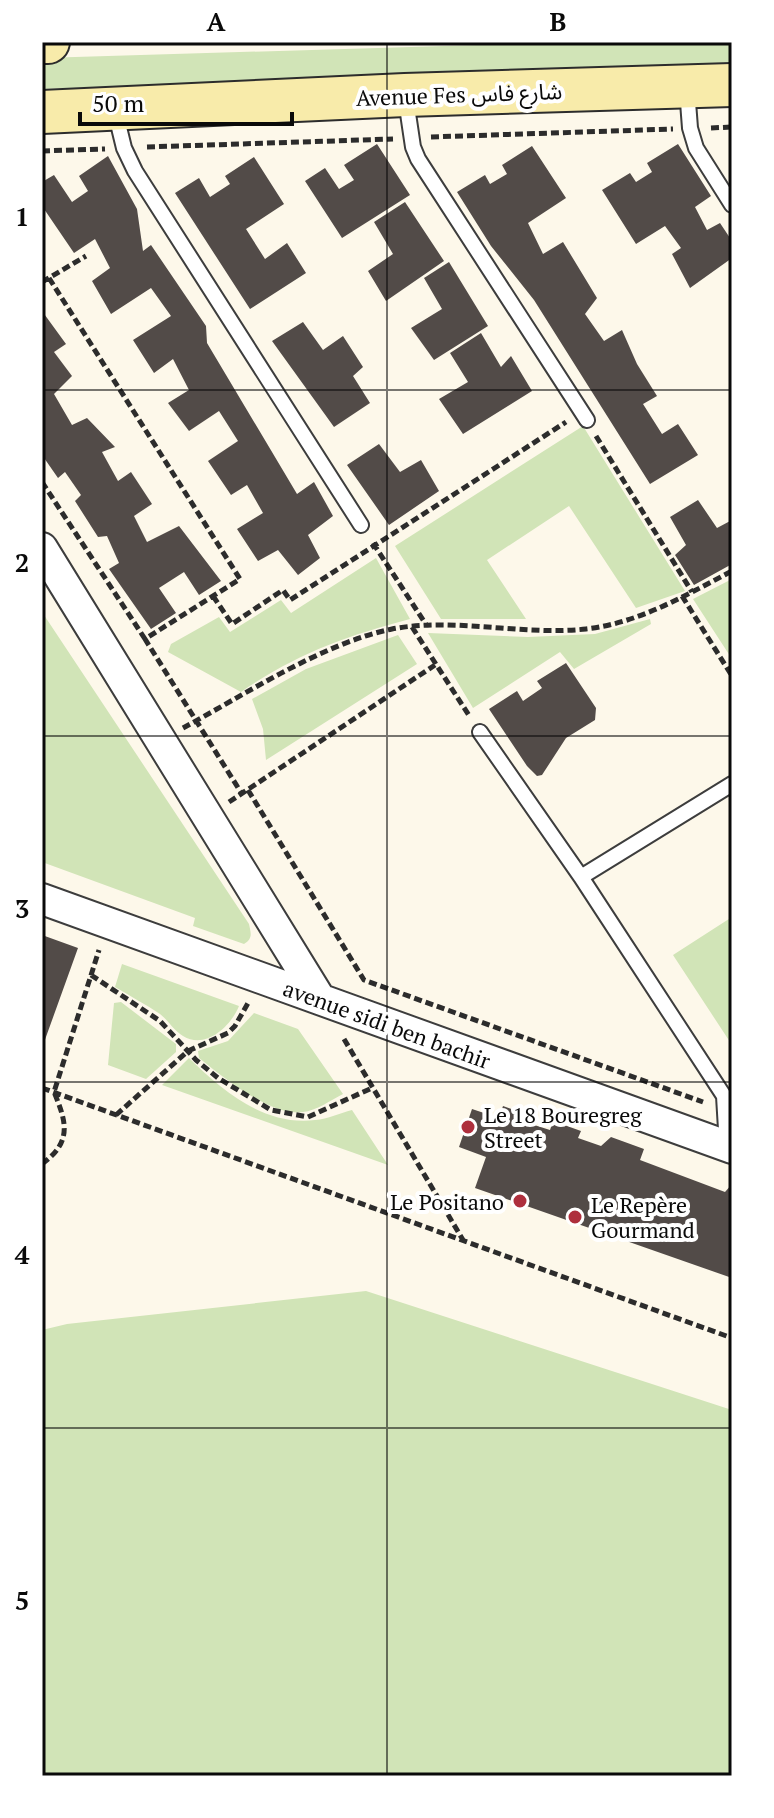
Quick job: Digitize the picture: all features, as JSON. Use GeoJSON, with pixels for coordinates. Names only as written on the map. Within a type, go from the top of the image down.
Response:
{"type":"FeatureCollection","features":[{"type":"Feature","properties":{"kind":"main road","name":"Avenue Fes شارع فاس"},"geometry":{"type":"LineString","coordinates":[[42,112],[119,128],[405,95],[732,85]]}},
{"type":"Feature","properties":{"kind":"street"},"geometry":{"type":"LineString","coordinates":[[42,548],[320,999]]}},
{"type":"Feature","properties":{"kind":"street","name":"avenue sidi ben bachir"},"geometry":{"type":"LineString","coordinates":[[42,899],[729,1147]]}},
{"type":"Feature","properties":{"kind":"lane"},"geometry":{"type":"LineString","coordinates":[[686,86],[690,128],[700,155],[732,205]]}},
{"type":"Feature","properties":{"kind":"lane"},"geometry":{"type":"LineString","coordinates":[[405,95],[411,138],[418,159],[584,416]]}},
{"type":"Feature","properties":{"kind":"lane"},"geometry":{"type":"LineString","coordinates":[[119,128],[135,171],[361,525]]}},
{"type":"Feature","properties":{"kind":"lane"},"geometry":{"type":"LineString","coordinates":[[480,732],[581,877],[724,1096],[729,1147]]}},
{"type":"Feature","properties":{"kind":"lane"},"geometry":{"type":"LineString","coordinates":[[581,877],[732,784]]}},
{"type":"Feature","properties":{"kind":"path"},"geometry":{"type":"LineString","coordinates":[[42,151],[119,128],[411,138],[732,127]]}},
{"type":"Feature","properties":{"kind":"path"},"geometry":{"type":"LineString","coordinates":[[42,282],[86,256]]}},
{"type":"Feature","properties":{"kind":"path"},"geometry":{"type":"LineString","coordinates":[[49,278],[240,579],[145,639]]}},
{"type":"Feature","properties":{"kind":"path"},"geometry":{"type":"LineString","coordinates":[[213,596],[232,624],[283,590],[290,600],[584,416],[692,592]]}},
{"type":"Feature","properties":{"kind":"path"},"geometry":{"type":"LineString","coordinates":[[42,482],[364,980],[727,1111]]}},
{"type":"Feature","properties":{"kind":"path"},"geometry":{"type":"LineString","coordinates":[[361,525],[427,626]]}},
{"type":"Feature","properties":{"kind":"path"},"geometry":{"type":"LineString","coordinates":[[161,740],[309,661],[377,634],[427,626],[585,629],[634,618],[732,571]]}},
{"type":"Feature","properties":{"kind":"path"},"geometry":{"type":"LineString","coordinates":[[682,596],[732,676]]}},
{"type":"Feature","properties":{"kind":"path"},"geometry":{"type":"LineString","coordinates":[[412,627],[480,732]]}},
{"type":"Feature","properties":{"kind":"path"},"geometry":{"type":"LineString","coordinates":[[208,816],[435,665]]}},
{"type":"Feature","properties":{"kind":"path"},"geometry":{"type":"LineString","coordinates":[[42,1164],[55,1154],[62,1143],[64,1117],[54,1092],[107,923]]}},
{"type":"Feature","properties":{"kind":"path"},"geometry":{"type":"LineString","coordinates":[[91,975],[160,1021],[188,1051],[259,1105],[289,1115],[308,1117],[372,1088]]}},
{"type":"Feature","properties":{"kind":"path"},"geometry":{"type":"LineString","coordinates":[[320,999],[463,1241]]}},
{"type":"Feature","properties":{"kind":"path"},"geometry":{"type":"LineString","coordinates":[[116,1115],[188,1051],[228,1033],[248,1003]]}},
{"type":"Feature","properties":{"kind":"path"},"geometry":{"type":"LineString","coordinates":[[42,1088],[732,1338]]}},
{"type":"Feature","properties":{"kind":"green space"},"geometry":{"type":"Polygon","coordinates":[[[575,42],[732,42],[732,68],[42,89],[42,58],[575,42]]]}},
{"type":"Feature","properties":{"kind":"green space"},"geometry":{"type":"Polygon","coordinates":[[[583,426],[685,591],[636,608],[569,506],[487,560],[526,619],[441,619],[395,546],[583,426]]]}},
{"type":"Feature","properties":{"kind":"green space"},"geometry":{"type":"Polygon","coordinates":[[[376,558],[410,619],[322,648],[241,692],[168,652],[171,644],[219,617],[230,632],[281,600],[291,613],[376,558]]]}},
{"type":"Feature","properties":{"kind":"green space"},"geometry":{"type":"Polygon","coordinates":[[[732,579],[732,659],[693,599],[732,579]]]}},
{"type":"Feature","properties":{"kind":"green space"},"geometry":{"type":"Polygon","coordinates":[[[42,612],[249,924],[251,936],[244,944],[193,926],[195,918],[42,862],[42,612]]]}},
{"type":"Feature","properties":{"kind":"green space"},"geometry":{"type":"Polygon","coordinates":[[[650,619],[651,624],[574,669],[560,652],[473,708],[428,633],[528,637],[595,634],[650,619]]]}},
{"type":"Feature","properties":{"kind":"green space"},"geometry":{"type":"Polygon","coordinates":[[[398,635],[417,664],[266,760],[263,729],[252,699],[306,669],[398,635]]]}},
{"type":"Feature","properties":{"kind":"green space"},"geometry":{"type":"Polygon","coordinates":[[[732,917],[732,1045],[673,955],[732,917]]]}},
{"type":"Feature","properties":{"kind":"green space"},"geometry":{"type":"Polygon","coordinates":[[[122,964],[239,1006],[217,1034],[192,1040],[180,1034],[160,1014],[115,987],[122,964]]]}},
{"type":"Feature","properties":{"kind":"green space"},"geometry":{"type":"Polygon","coordinates":[[[121,1002],[176,1044],[176,1052],[146,1079],[108,1065],[114,1003],[121,1002]]]}},
{"type":"Feature","properties":{"kind":"green space"},"geometry":{"type":"Polygon","coordinates":[[[254,1013],[298,1029],[343,1094],[313,1110],[290,1112],[248,1094],[199,1058],[198,1051],[228,1041],[254,1013]]]}},
{"type":"Feature","properties":{"kind":"green space"},"geometry":{"type":"Polygon","coordinates":[[[189,1058],[230,1094],[262,1112],[296,1120],[315,1120],[352,1110],[388,1165],[162,1085],[189,1058]]]}},
{"type":"Feature","properties":{"kind":"green space"},"geometry":{"type":"Polygon","coordinates":[[[366,1291],[732,1410],[732,1776],[42,1776],[42,1330],[67,1324],[366,1291]]]}},
{"type":"Feature","properties":{"kind":"building"},"geometry":{"type":"Polygon","coordinates":[[[377,144],[410,195],[342,238],[305,181],[325,168],[339,189],[354,180],[344,165],[377,144]]]}},
{"type":"Feature","properties":{"kind":"building"},"geometry":{"type":"Polygon","coordinates":[[[678,144],[711,196],[695,207],[707,230],[720,223],[732,241],[732,258],[690,288],[672,254],[681,248],[665,226],[636,244],[602,190],[630,173],[636,182],[652,172],[647,163],[678,144]]]}},
{"type":"Feature","properties":{"kind":"building"},"geometry":{"type":"Polygon","coordinates":[[[532,146],[566,198],[528,223],[543,254],[563,242],[597,298],[585,314],[604,341],[622,330],[637,364],[657,396],[643,404],[662,434],[678,424],[698,455],[650,484],[534,300],[491,246],[457,192],[485,175],[490,184],[507,174],[502,165],[532,146]]]}},
{"type":"Feature","properties":{"kind":"building"},"geometry":{"type":"Polygon","coordinates":[[[108,156],[137,209],[143,251],[151,245],[206,326],[207,343],[297,494],[314,482],[333,516],[308,535],[320,558],[298,575],[278,550],[258,561],[237,529],[263,513],[247,485],[231,495],[208,461],[238,441],[219,411],[189,431],[168,403],[189,390],[173,359],[154,373],[133,340],[171,316],[151,288],[111,314],[92,281],[110,268],[95,239],[74,253],[42,206],[42,182],[54,175],[72,202],[88,191],[79,176],[108,156]]]}},
{"type":"Feature","properties":{"kind":"building"},"geometry":{"type":"Polygon","coordinates":[[[254,157],[284,204],[246,229],[265,259],[287,243],[306,273],[250,309],[175,193],[199,178],[210,197],[230,184],[225,176],[254,157]]]}},
{"type":"Feature","properties":{"kind":"building"},"geometry":{"type":"Polygon","coordinates":[[[405,202],[444,261],[386,301],[368,271],[393,254],[374,222],[405,202]]]}},
{"type":"Feature","properties":{"kind":"building"},"geometry":{"type":"Polygon","coordinates":[[[449,262],[488,326],[434,360],[411,328],[442,309],[424,278],[449,262]]]}},
{"type":"Feature","properties":{"kind":"building"},"geometry":{"type":"Polygon","coordinates":[[[42,311],[66,344],[54,352],[72,376],[54,394],[72,425],[87,418],[115,447],[102,452],[118,481],[131,472],[152,504],[134,516],[147,542],[179,526],[221,581],[199,595],[184,572],[159,588],[176,613],[151,629],[109,569],[119,563],[107,536],[98,537],[75,501],[81,495],[65,472],[58,478],[42,455],[42,311]]]}},
{"type":"Feature","properties":{"kind":"building"},"geometry":{"type":"Polygon","coordinates":[[[303,322],[323,350],[343,336],[363,367],[353,376],[370,403],[334,427],[272,341],[303,322]]]}},
{"type":"Feature","properties":{"kind":"building"},"geometry":{"type":"Polygon","coordinates":[[[481,333],[501,367],[511,356],[532,391],[463,434],[439,399],[468,382],[450,353],[481,333]]]}},
{"type":"Feature","properties":{"kind":"building"},"geometry":{"type":"Polygon","coordinates":[[[379,444],[400,472],[421,460],[439,491],[389,525],[347,465],[379,444]]]}},
{"type":"Feature","properties":{"kind":"building"},"geometry":{"type":"Polygon","coordinates":[[[698,500],[717,528],[732,520],[732,564],[694,585],[675,555],[686,545],[670,517],[698,500]]]}},
{"type":"Feature","properties":{"kind":"building"},"geometry":{"type":"Polygon","coordinates":[[[566,663],[596,708],[595,720],[566,738],[542,775],[537,776],[489,709],[517,691],[523,701],[542,688],[537,681],[566,663]]]}},
{"type":"Feature","properties":{"kind":"building"},"geometry":{"type":"Polygon","coordinates":[[[42,935],[78,948],[42,1048],[42,935]]]}},
{"type":"Feature","properties":{"kind":"building"},"geometry":{"type":"Polygon","coordinates":[[[503,1106],[533,1117],[531,1124],[550,1130],[553,1121],[581,1131],[578,1138],[601,1146],[611,1137],[644,1149],[640,1160],[725,1192],[732,1184],[732,1278],[475,1188],[486,1157],[459,1147],[472,1109],[499,1118],[503,1106]]]}},
{"type":"Feature","properties":{"kind":"place","name":"Le 18 Bouregreg Street"},"geometry":{"type":"Point","coordinates":[468,1127]}},
{"type":"Feature","properties":{"kind":"place","name":"Le Positano"},"geometry":{"type":"Point","coordinates":[520,1201]}},
{"type":"Feature","properties":{"kind":"place","name":"Le Repère Gourmand"},"geometry":{"type":"Point","coordinates":[575,1217]}}]}
